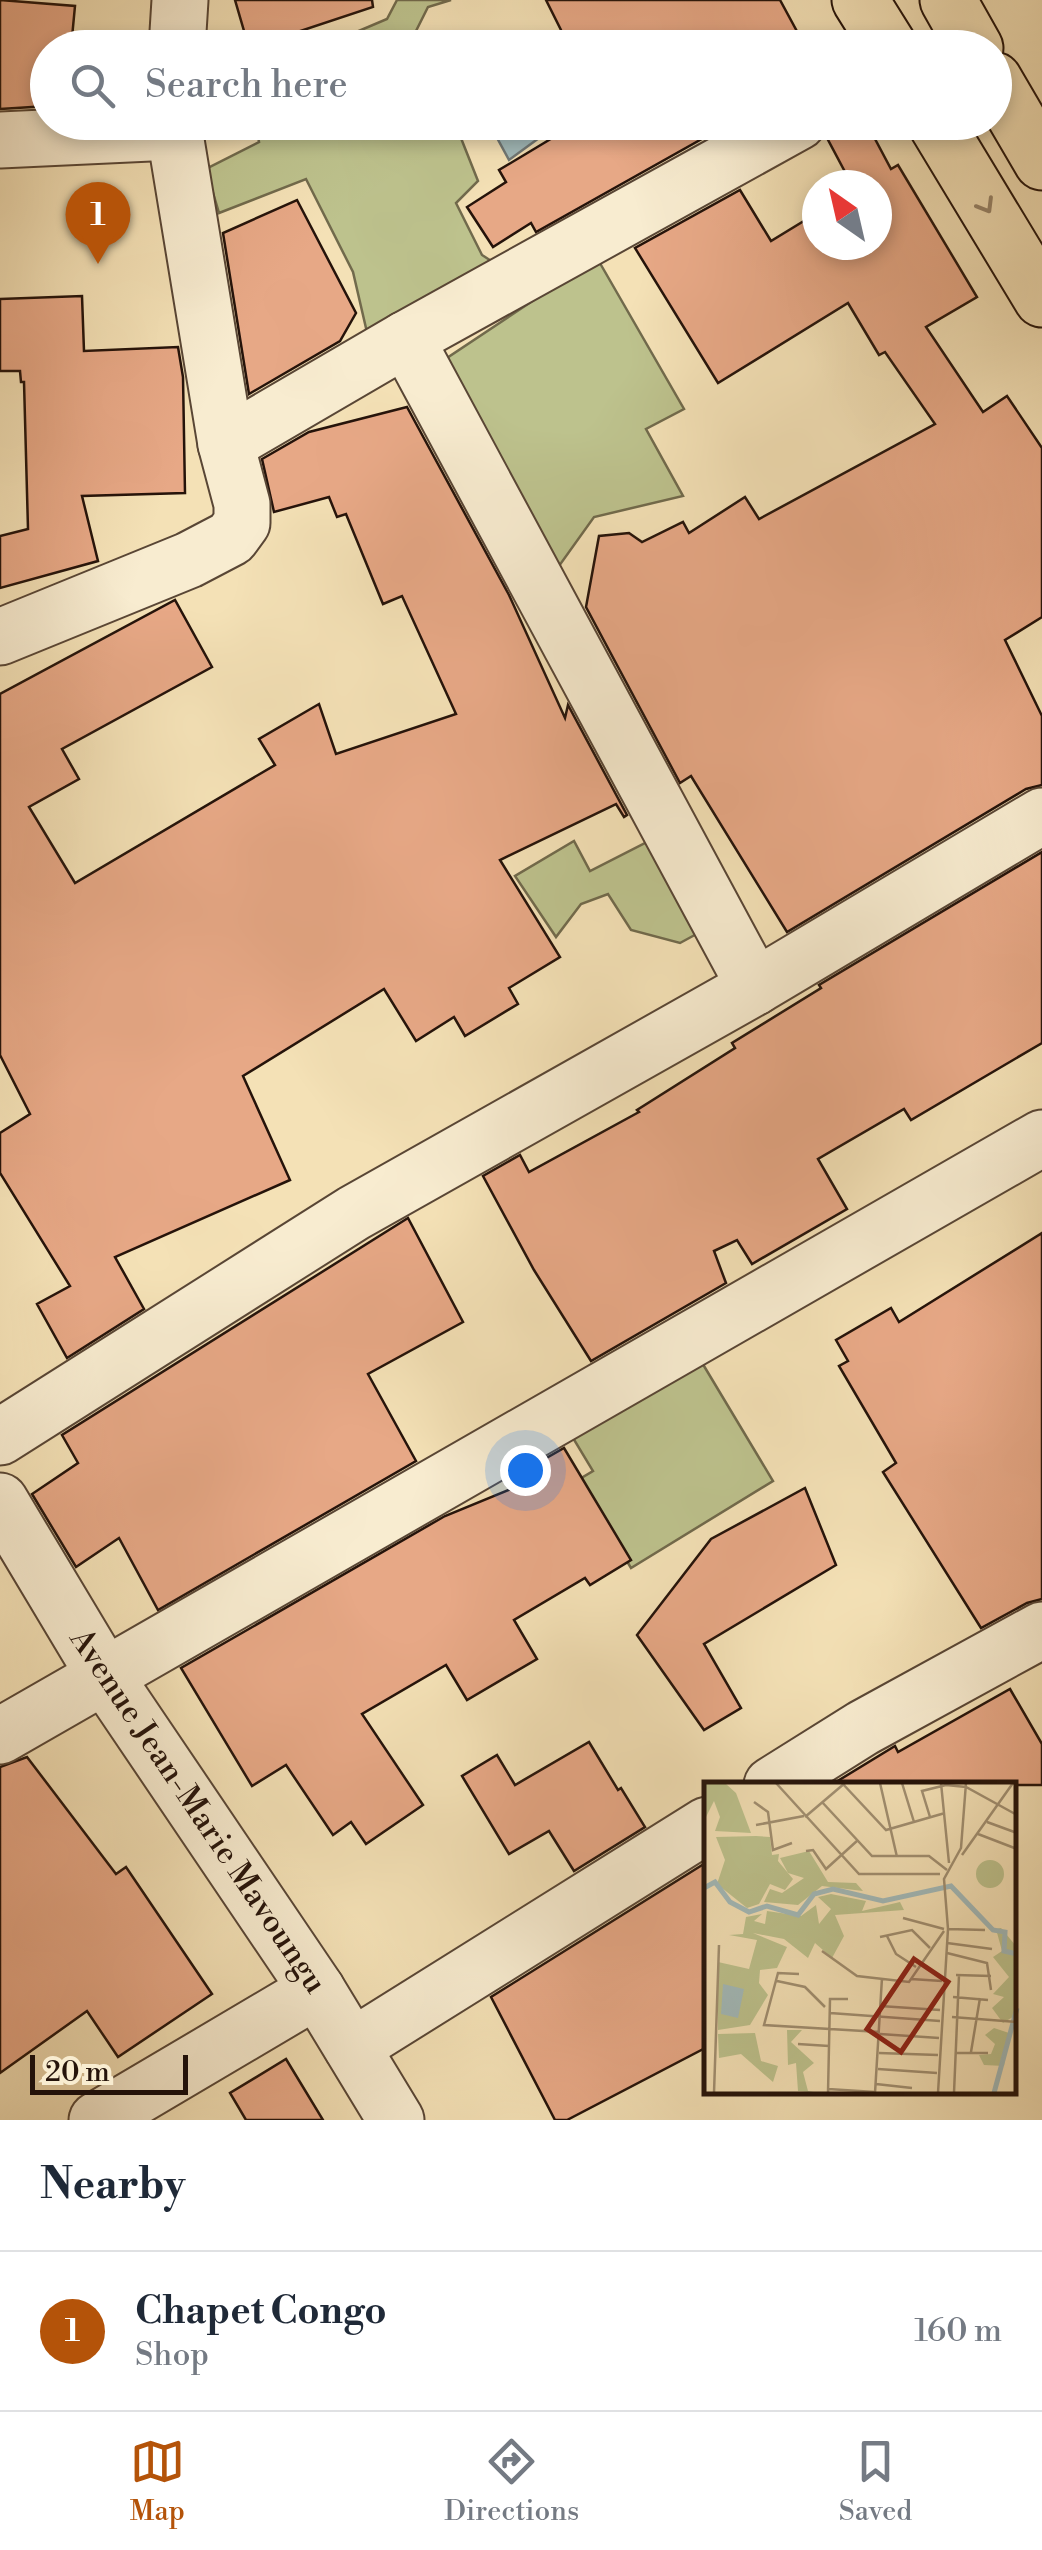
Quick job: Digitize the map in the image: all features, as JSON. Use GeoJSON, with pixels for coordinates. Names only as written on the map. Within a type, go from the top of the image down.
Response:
{"type":"FeatureCollection","features":[{"type":"Feature","properties":{"kind":"highway"},"geometry":{"type":"LineString","coordinates":[[860,0],[879,30]]}},
{"type":"Feature","properties":{"kind":"highway"},"geometry":{"type":"LineString","coordinates":[[948,0],[965,30]]}},
{"type":"Feature","properties":{"kind":"highway"},"geometry":{"type":"LineString","coordinates":[[1012,111],[1042,162]]}},
{"type":"Feature","properties":{"kind":"highway"},"geometry":{"type":"LineString","coordinates":[[946,140],[1042,299]]}},
{"type":"Feature","properties":{"kind":"street"},"geometry":{"type":"LineString","coordinates":[[178,30],[180,0]]}},
{"type":"Feature","properties":{"kind":"street"},"geometry":{"type":"LineString","coordinates":[[0,140],[30,138]]}},
{"type":"Feature","properties":{"kind":"street"},"geometry":{"type":"LineString","coordinates":[[0,637],[190,560],[232,538],[242,522],[242,504],[226,444],[174,140]]}},
{"type":"Feature","properties":{"kind":"street"},"geometry":{"type":"LineString","coordinates":[[226,444],[766,140]]}},
{"type":"Feature","properties":{"kind":"street"},"geometry":{"type":"LineString","coordinates":[[406,340],[755,987]]}},
{"type":"Feature","properties":{"kind":"street"},"geometry":{"type":"LineString","coordinates":[[0,1437],[354,1214],[755,987],[1042,816]]}},
{"type":"Feature","properties":{"kind":"street"},"geometry":{"type":"LineString","coordinates":[[0,1736],[1042,1138]]}},
{"type":"Feature","properties":{"kind":"street","name":"Avenue Jean-Marie Mavoungu"},"geometry":{"type":"LineString","coordinates":[[0,1501],[106,1678],[318,1990],[396,2120]]}},
{"type":"Feature","properties":{"kind":"street"},"geometry":{"type":"LineString","coordinates":[[777,1782],[862,1728],[1042,1630]]}},
{"type":"Feature","properties":{"kind":"street"},"geometry":{"type":"LineString","coordinates":[[352,2047],[704,1827]]}},
{"type":"Feature","properties":{"kind":"street"},"geometry":{"type":"LineString","coordinates":[[97,2120],[318,1990]]}},
{"type":"Feature","properties":{"kind":"green space"},"geometry":{"type":"Polygon","coordinates":[[[397,0],[451,0],[428,7],[416,30],[361,30],[387,19],[397,0]]]}},
{"type":"Feature","properties":{"kind":"green space"},"geometry":{"type":"Polygon","coordinates":[[[462,140],[478,181],[456,203],[482,255],[508,272],[369,341],[353,272],[306,179],[219,213],[206,169],[259,142],[462,140]]]}},
{"type":"Feature","properties":{"kind":"green space"},"geometry":{"type":"Polygon","coordinates":[[[597,258],[684,409],[646,429],[683,496],[594,517],[554,573],[441,362],[597,258]]]}},
{"type":"Feature","properties":{"kind":"green space"},"geometry":{"type":"Polygon","coordinates":[[[659,836],[713,925],[680,943],[631,930],[608,894],[581,904],[556,937],[515,876],[574,841],[590,871],[659,836]]]}},
{"type":"Feature","properties":{"kind":"green space"},"geometry":{"type":"Polygon","coordinates":[[[701,1361],[773,1481],[631,1568],[578,1480],[593,1471],[573,1438],[701,1361]]]}},
{"type":"Feature","properties":{"kind":"water"},"geometry":{"type":"Polygon","coordinates":[[[498,140],[536,140],[509,160],[498,140]]]}},
{"type":"Feature","properties":{"kind":"building"},"geometry":{"type":"Polygon","coordinates":[[[0,0],[75,6],[73,30],[30,30],[30,107],[0,109],[0,0]]]}},
{"type":"Feature","properties":{"kind":"building"},"geometry":{"type":"Polygon","coordinates":[[[235,0],[372,0],[373,7],[303,30],[244,30],[235,0]]]}},
{"type":"Feature","properties":{"kind":"building"},"geometry":{"type":"Polygon","coordinates":[[[546,0],[780,0],[796,30],[561,30],[546,0]]]}},
{"type":"Feature","properties":{"kind":"building"},"geometry":{"type":"Polygon","coordinates":[[[549,140],[700,140],[536,232],[531,223],[493,247],[467,207],[506,182],[499,170],[549,140]]]}},
{"type":"Feature","properties":{"kind":"building"},"geometry":{"type":"Polygon","coordinates":[[[828,140],[876,140],[891,169],[898,165],[977,297],[926,327],[983,412],[1007,396],[1042,448],[1042,617],[1005,640],[1042,716],[1042,785],[1026,789],[787,932],[691,776],[680,783],[586,607],[599,536],[629,533],[642,542],[683,522],[689,533],[745,497],[759,519],[935,424],[885,352],[879,355],[848,303],[718,383],[635,248],[740,190],[771,241],[802,222],[802,260],[892,260],[892,170],[844,170],[828,140]]]}},
{"type":"Feature","properties":{"kind":"building"},"geometry":{"type":"Polygon","coordinates":[[[297,200],[356,313],[340,341],[249,394],[223,233],[297,200]]]}},
{"type":"Feature","properties":{"kind":"building"},"geometry":{"type":"Polygon","coordinates":[[[82,296],[84,351],[178,347],[183,377],[185,493],[82,496],[98,561],[0,588],[0,536],[28,529],[24,382],[20,371],[0,371],[0,299],[82,296]]]}},
{"type":"Feature","properties":{"kind":"building"},"geometry":{"type":"Polygon","coordinates":[[[407,407],[509,595],[565,718],[568,705],[627,815],[624,817],[616,804],[500,860],[560,957],[509,988],[518,1004],[465,1036],[454,1017],[416,1041],[384,989],[243,1076],[290,1180],[115,1257],[144,1309],[67,1358],[37,1304],[70,1286],[0,1173],[0,1133],[30,1114],[0,1055],[0,694],[175,600],[212,667],[62,749],[79,779],[29,807],[75,883],[275,765],[259,739],[319,704],[336,754],[456,714],[402,596],[383,604],[346,514],[337,517],[329,497],[274,512],[262,459],[309,432],[407,407]]]}},
{"type":"Feature","properties":{"kind":"building"},"geometry":{"type":"Polygon","coordinates":[[[1042,852],[1042,1043],[911,1120],[904,1109],[818,1159],[847,1209],[752,1264],[737,1240],[714,1251],[726,1283],[591,1361],[534,1270],[483,1176],[520,1155],[529,1172],[639,1112],[735,1048],[732,1043],[821,988],[819,985],[1042,852]]]}},
{"type":"Feature","properties":{"kind":"building"},"geometry":{"type":"Polygon","coordinates":[[[408,1218],[463,1322],[368,1374],[416,1461],[158,1610],[119,1538],[76,1567],[32,1494],[78,1463],[62,1435],[408,1218]]]}},
{"type":"Feature","properties":{"kind":"building"},"geometry":{"type":"Polygon","coordinates":[[[1042,1233],[1042,1599],[981,1628],[883,1472],[896,1463],[839,1366],[848,1361],[836,1340],[891,1308],[899,1322],[1042,1233]]]}},
{"type":"Feature","properties":{"kind":"building"},"geometry":{"type":"Polygon","coordinates":[[[564,1448],[631,1560],[590,1585],[585,1578],[514,1620],[537,1659],[467,1700],[446,1665],[362,1714],[423,1805],[366,1844],[351,1822],[333,1835],[286,1765],[252,1786],[181,1668],[445,1516],[528,1482],[522,1472],[564,1448]]]}},
{"type":"Feature","properties":{"kind":"building"},"geometry":{"type":"Polygon","coordinates":[[[805,1488],[836,1565],[704,1644],[741,1708],[704,1730],[637,1635],[711,1539],[805,1488]]]}},
{"type":"Feature","properties":{"kind":"building"},"geometry":{"type":"Polygon","coordinates":[[[1010,1689],[1042,1744],[1042,1785],[836,1782],[895,1746],[898,1752],[1010,1689]]]}},
{"type":"Feature","properties":{"kind":"building"},"geometry":{"type":"Polygon","coordinates":[[[589,1742],[645,1827],[574,1871],[549,1831],[509,1854],[462,1776],[497,1755],[515,1785],[589,1742]]]}},
{"type":"Feature","properties":{"kind":"building"},"geometry":{"type":"Polygon","coordinates":[[[27,1757],[116,1874],[126,1867],[212,1994],[118,2057],[87,2011],[0,2073],[0,1767],[27,1757]]]}},
{"type":"Feature","properties":{"kind":"building"},"geometry":{"type":"Polygon","coordinates":[[[704,1864],[704,2049],[567,2120],[555,2120],[491,1997],[704,1864]]]}},
{"type":"Feature","properties":{"kind":"building"},"geometry":{"type":"Polygon","coordinates":[[[286,2059],[323,2120],[246,2120],[230,2093],[286,2059]]]}},
{"type":"Feature","properties":{"kind":"place","name":"Chapet Congo"},"geometry":{"type":"Point","coordinates":[98,264]}}]}
